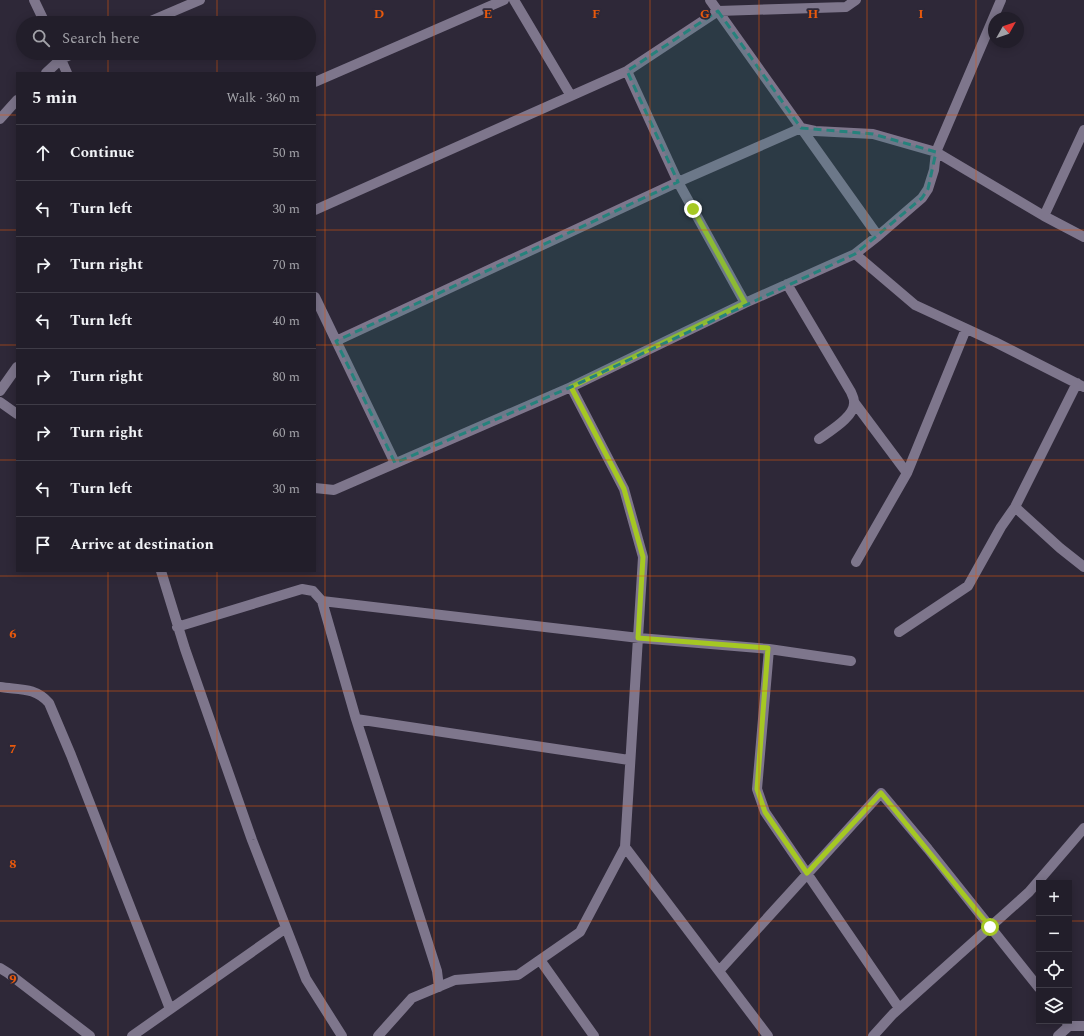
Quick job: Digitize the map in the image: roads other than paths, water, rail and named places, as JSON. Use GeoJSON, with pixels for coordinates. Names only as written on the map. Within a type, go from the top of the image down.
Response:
{"type":"FeatureCollection","features":[{"type":"Feature","properties":{"kind":"street"},"geometry":{"type":"LineString","coordinates":[[34,0],[42,16]]}},
{"type":"Feature","properties":{"kind":"street"},"geometry":{"type":"LineString","coordinates":[[162,16],[200,0]]}},
{"type":"Feature","properties":{"kind":"street"},"geometry":{"type":"LineString","coordinates":[[316,82],[504,0]]}},
{"type":"Feature","properties":{"kind":"street"},"geometry":{"type":"LineString","coordinates":[[514,0],[571,96]]}},
{"type":"Feature","properties":{"kind":"street"},"geometry":{"type":"LineString","coordinates":[[710,0],[878,236]]}},
{"type":"Feature","properties":{"kind":"street"},"geometry":{"type":"LineString","coordinates":[[316,210],[627,71],[718,11],[846,7],[856,0]]}},
{"type":"Feature","properties":{"kind":"street"},"geometry":{"type":"LineString","coordinates":[[316,488],[334,490],[571,387],[745,303],[854,254],[878,236],[922,198],[928,189],[934,170],[936,152],[1001,0]]}},
{"type":"Feature","properties":{"kind":"street"},"geometry":{"type":"LineString","coordinates":[[47,72],[57,60]]}},
{"type":"Feature","properties":{"kind":"street"},"geometry":{"type":"LineString","coordinates":[[62,60],[67,72]]}},
{"type":"Feature","properties":{"kind":"street"},"geometry":{"type":"LineString","coordinates":[[627,71],[678,182],[745,303]]}},
{"type":"Feature","properties":{"kind":"street"},"geometry":{"type":"LineString","coordinates":[[0,118],[16,101]]}},
{"type":"Feature","properties":{"kind":"street"},"geometry":{"type":"LineString","coordinates":[[336,341],[678,182],[801,128],[815,131],[873,134],[936,152],[1044,216],[1084,237]]}},
{"type":"Feature","properties":{"kind":"street"},"geometry":{"type":"LineString","coordinates":[[1044,216],[1084,130]]}},
{"type":"Feature","properties":{"kind":"street"},"geometry":{"type":"LineString","coordinates":[[854,254],[915,305],[1080,385],[1014,507],[968,586],[899,632]]}},
{"type":"Feature","properties":{"kind":"street"},"geometry":{"type":"LineString","coordinates":[[787,284],[851,392],[854,402],[907,473]]}},
{"type":"Feature","properties":{"kind":"street"},"geometry":{"type":"LineString","coordinates":[[316,299],[395,463]]}},
{"type":"Feature","properties":{"kind":"street"},"geometry":{"type":"LineString","coordinates":[[856,562],[907,473],[966,329]]}},
{"type":"Feature","properties":{"kind":"street"},"geometry":{"type":"LineString","coordinates":[[0,391],[16,368]]}},
{"type":"Feature","properties":{"kind":"street"},"geometry":{"type":"LineString","coordinates":[[378,1036],[412,998],[455,980],[518,975],[580,932],[625,847],[629,760],[643,557],[624,489],[571,387]]}},
{"type":"Feature","properties":{"kind":"street"},"geometry":{"type":"LineString","coordinates":[[0,402],[16,413]]}},
{"type":"Feature","properties":{"kind":"street"},"geometry":{"type":"LineString","coordinates":[[819,439],[849,416],[853,410],[854,402]]}},
{"type":"Feature","properties":{"kind":"street"},"geometry":{"type":"LineString","coordinates":[[1014,507],[1084,567]]}},
{"type":"Feature","properties":{"kind":"street"},"geometry":{"type":"LineString","coordinates":[[161,572],[177,627],[252,840],[286,928],[306,979],[342,1036]]}},
{"type":"Feature","properties":{"kind":"street"},"geometry":{"type":"LineString","coordinates":[[177,627],[302,589],[313,591],[322,601],[356,719],[437,970],[439,987]]}},
{"type":"Feature","properties":{"kind":"street"},"geometry":{"type":"LineString","coordinates":[[322,601],[638,638],[768,648],[850,661]]}},
{"type":"Feature","properties":{"kind":"street"},"geometry":{"type":"LineString","coordinates":[[768,648],[757,789],[765,812],[899,1008]]}},
{"type":"Feature","properties":{"kind":"street"},"geometry":{"type":"LineString","coordinates":[[0,687],[36,692],[43,696],[49,703],[71,755],[170,1009]]}},
{"type":"Feature","properties":{"kind":"street"},"geometry":{"type":"LineString","coordinates":[[356,719],[629,760]]}},
{"type":"Feature","properties":{"kind":"street"},"geometry":{"type":"LineString","coordinates":[[719,971],[881,793],[1036,984]]}},
{"type":"Feature","properties":{"kind":"street"},"geometry":{"type":"LineString","coordinates":[[873,1036],[899,1008],[1029,892],[1084,828]]}},
{"type":"Feature","properties":{"kind":"street"},"geometry":{"type":"LineString","coordinates":[[625,847],[768,1036]]}},
{"type":"Feature","properties":{"kind":"street"},"geometry":{"type":"LineString","coordinates":[[132,1036],[286,928]]}},
{"type":"Feature","properties":{"kind":"street"},"geometry":{"type":"LineString","coordinates":[[540,960],[594,1036]]}},
{"type":"Feature","properties":{"kind":"street"},"geometry":{"type":"LineString","coordinates":[[0,968],[90,1036]]}},
{"type":"Feature","properties":{"kind":"street"},"geometry":{"type":"LineString","coordinates":[[1058,1036],[1066,1024]]}},
{"type":"Feature","properties":{"kind":"street"},"geometry":{"type":"LineString","coordinates":[[1072,1024],[1084,1026]]}}]}
